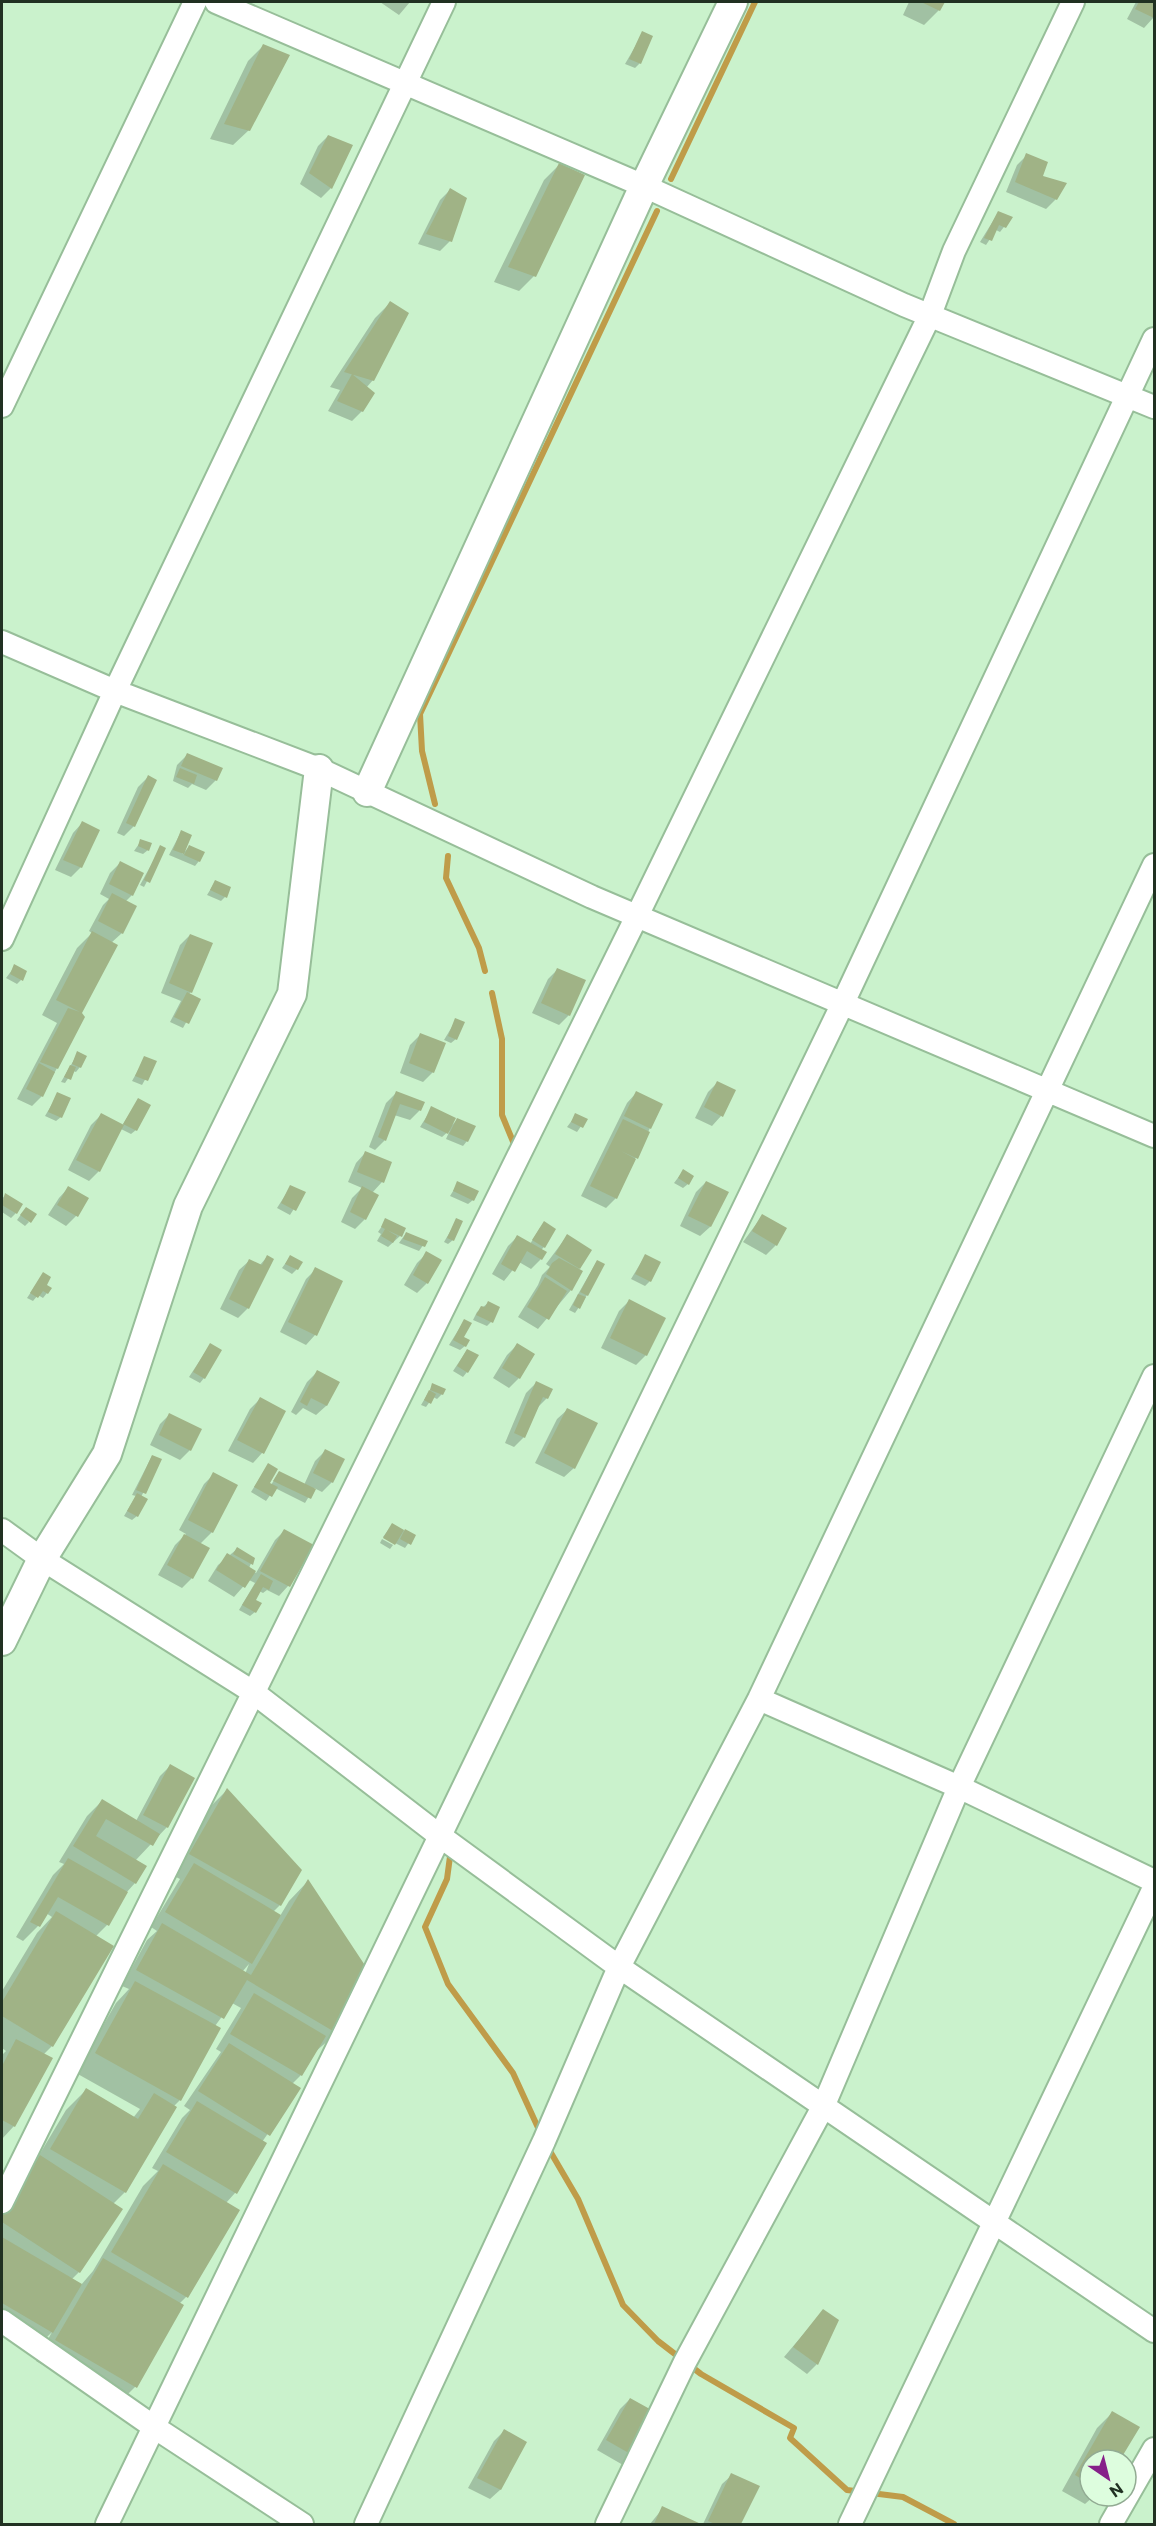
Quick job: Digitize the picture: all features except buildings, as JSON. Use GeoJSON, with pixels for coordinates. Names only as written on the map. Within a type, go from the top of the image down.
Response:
{"type":"FeatureCollection","features":[{"type":"Feature","properties":{"kind":"street"},"geometry":{"type":"LineString","coordinates":[[2,406],[195,2]]}},
{"type":"Feature","properties":{"kind":"street"},"geometry":{"type":"LineString","coordinates":[[216,2],[644,186],[930,315],[1155,407]]}},
{"type":"Feature","properties":{"kind":"street"},"geometry":{"type":"LineString","coordinates":[[2,939],[115,691],[444,2]]}},
{"type":"Feature","properties":{"kind":"street"},"geometry":{"type":"LineString","coordinates":[[367,792],[644,186],[733,2]]}},
{"type":"Feature","properties":{"kind":"street"},"geometry":{"type":"LineString","coordinates":[[2,2202],[637,916],[930,315],[954,250],[1073,2]]}},
{"type":"Feature","properties":{"kind":"street"},"geometry":{"type":"LineString","coordinates":[[107,2524],[843,1003],[1126,396],[1155,339]]}},
{"type":"Feature","properties":{"kind":"street"},"geometry":{"type":"LineString","coordinates":[[2,642],[115,691],[319,769],[637,916],[1155,1136]]}},
{"type":"Feature","properties":{"kind":"street"},"geometry":{"type":"LineString","coordinates":[[2,1641],[42,1559],[107,1454],[188,1206],[292,994],[319,769]]}},
{"type":"Feature","properties":{"kind":"street"},"geometry":{"type":"LineString","coordinates":[[366,2524],[544,2140],[619,1967],[759,1699],[1155,865]]}},
{"type":"Feature","properties":{"kind":"street"},"geometry":{"type":"LineString","coordinates":[[608,2524],[685,2362],[823,2107],[959,1787],[1155,1376]]}},
{"type":"Feature","properties":{"kind":"street"},"geometry":{"type":"LineString","coordinates":[[2,1530],[42,1559],[254,1692],[440,1836],[619,1967],[994,2224],[1155,2331]]}},
{"type":"Feature","properties":{"kind":"street"},"geometry":{"type":"LineString","coordinates":[[759,1699],[959,1787],[1155,1881]]}},
{"type":"Feature","properties":{"kind":"street"},"geometry":{"type":"LineString","coordinates":[[850,2524],[1155,1888]]}},
{"type":"Feature","properties":{"kind":"street"},"geometry":{"type":"LineString","coordinates":[[2,2321],[154,2427],[302,2524]]}},
{"type":"Feature","properties":{"kind":"street"},"geometry":{"type":"LineString","coordinates":[[1111,2524],[1155,2449]]}},
{"type":"Feature","properties":{"kind":"waterway"},"geometry":{"type":"LineString","coordinates":[[671,179],[755,2]]}},
{"type":"Feature","properties":{"kind":"waterway"},"geometry":{"type":"LineString","coordinates":[[435,804],[422,751],[420,714],[657,211]]}},
{"type":"Feature","properties":{"kind":"waterway"},"geometry":{"type":"LineString","coordinates":[[448,856],[446,878],[479,948],[485,971]]}},
{"type":"Feature","properties":{"kind":"waterway"},"geometry":{"type":"LineString","coordinates":[[492,993],[502,1039],[502,1115],[514,1144]]}},
{"type":"Feature","properties":{"kind":"waterway"},"geometry":{"type":"LineString","coordinates":[[451,1849],[447,1879],[425,1927],[448,1984],[513,2073],[540,2132]]}},
{"type":"Feature","properties":{"kind":"waterway"},"geometry":{"type":"LineString","coordinates":[[547,2146],[578,2199],[623,2305],[658,2341],[701,2374],[794,2428],[790,2438],[847,2490],[903,2497],[954,2524]]}}]}
